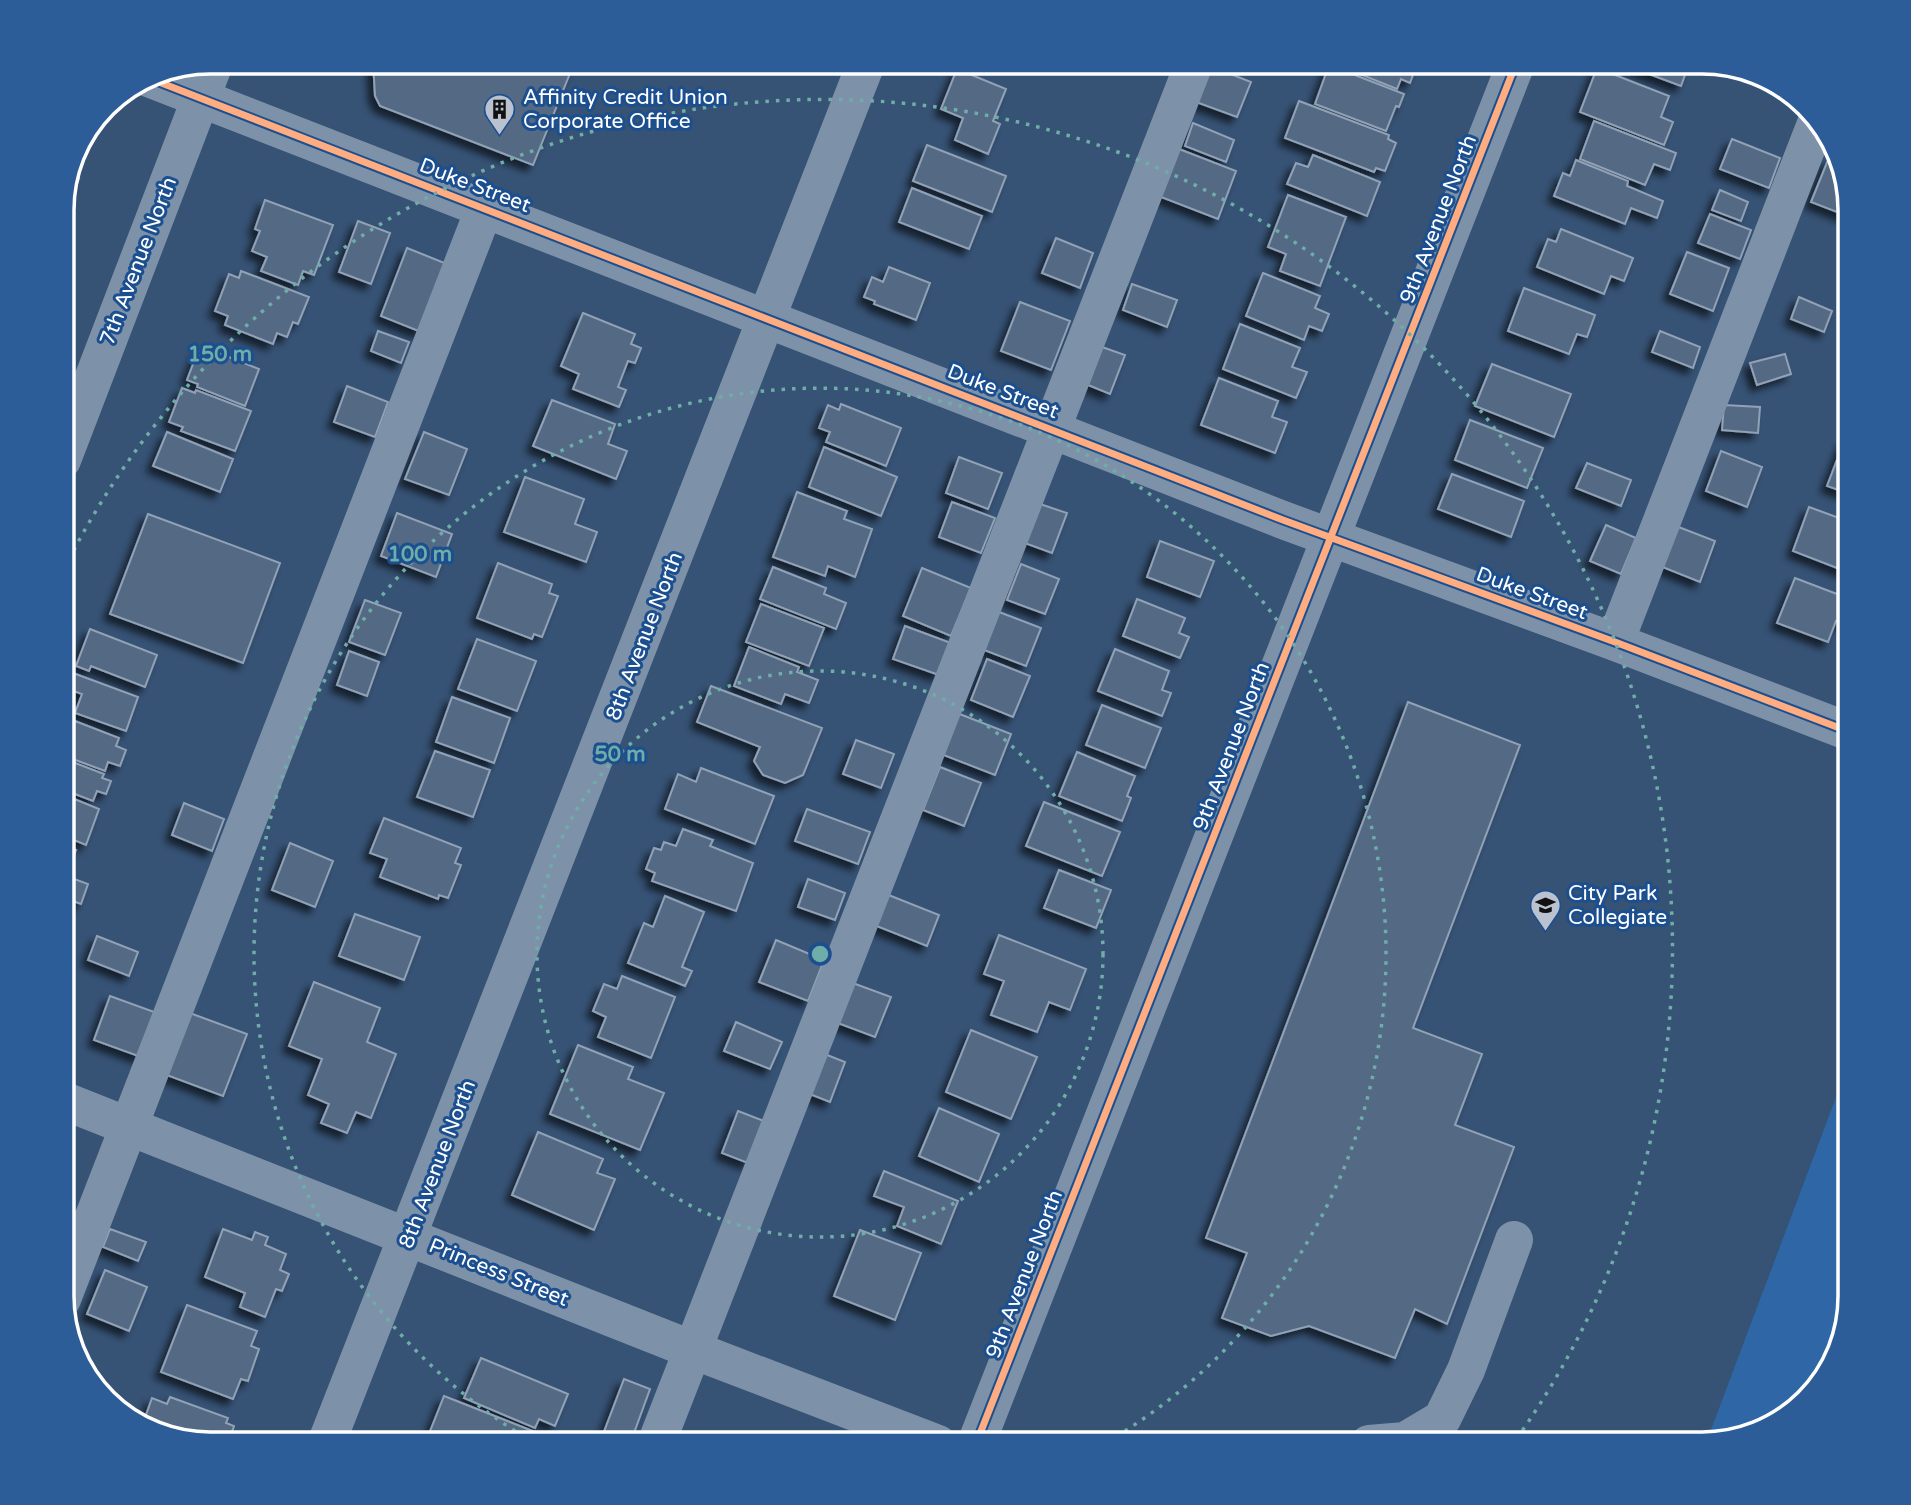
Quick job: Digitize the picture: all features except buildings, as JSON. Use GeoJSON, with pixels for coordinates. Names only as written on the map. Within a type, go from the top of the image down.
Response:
{"type":"FeatureCollection","features":[{"type":"Feature","properties":{"kind":"street","name":"7th Avenue North"},"geometry":{"type":"LineString","coordinates":[[74,429],[210,74]]}},
{"type":"Feature","properties":{"kind":"street","name":"8th Avenue North"},"geometry":{"type":"LineString","coordinates":[[331,1432],[862,74]]}},
{"type":"Feature","properties":{"kind":"street"},"geometry":{"type":"LineString","coordinates":[[661,1432],[1190,74]]}},
{"type":"Feature","properties":{"kind":"street","name":"9th Avenue North"},"geometry":{"type":"LineString","coordinates":[[981,1432],[1512,74]]}},
{"type":"Feature","properties":{"kind":"street","name":"Duke Street"},"geometry":{"type":"LineString","coordinates":[[161,83],[1332,538],[1838,727]]}},
{"type":"Feature","properties":{"kind":"street"},"geometry":{"type":"LineString","coordinates":[[1615,642],[1813,132]]}},
{"type":"Feature","properties":{"kind":"street"},"geometry":{"type":"LineString","coordinates":[[74,1267],[485,207]]}},
{"type":"Feature","properties":{"kind":"street","name":"Princess Street"},"geometry":{"type":"LineString","coordinates":[[74,1105],[907,1432]]}},
{"type":"Feature","properties":{"kind":"street"},"geometry":{"type":"LineString","coordinates":[[1420,1432],[1442,1419],[1466,1370],[1514,1240]]}},
{"type":"Feature","properties":{"kind":"shaded area"},"geometry":{"type":"Polygon","coordinates":[[[1838,1092],[1838,1296],[1830,1339],[1815,1371],[1798,1392],[1784,1403],[1770,1413],[1745,1424],[1710,1431],[1838,1092]]]}},
{"type":"Feature","properties":{"kind":"cycle path"},"geometry":{"type":"LineString","coordinates":[[981,1432],[1512,74]]}},
{"type":"Feature","properties":{"kind":"cycle path"},"geometry":{"type":"LineString","coordinates":[[161,83],[1283,520],[1838,727]]}},
{"type":"Feature","properties":{"kind":"place","name":"Affinity Credit Union Corporate Office"},"geometry":{"type":"Point","coordinates":[500,136]}},
{"type":"Feature","properties":{"kind":"place","name":"City Park Collegiate"},"geometry":{"type":"Point","coordinates":[1545,932]}}]}
